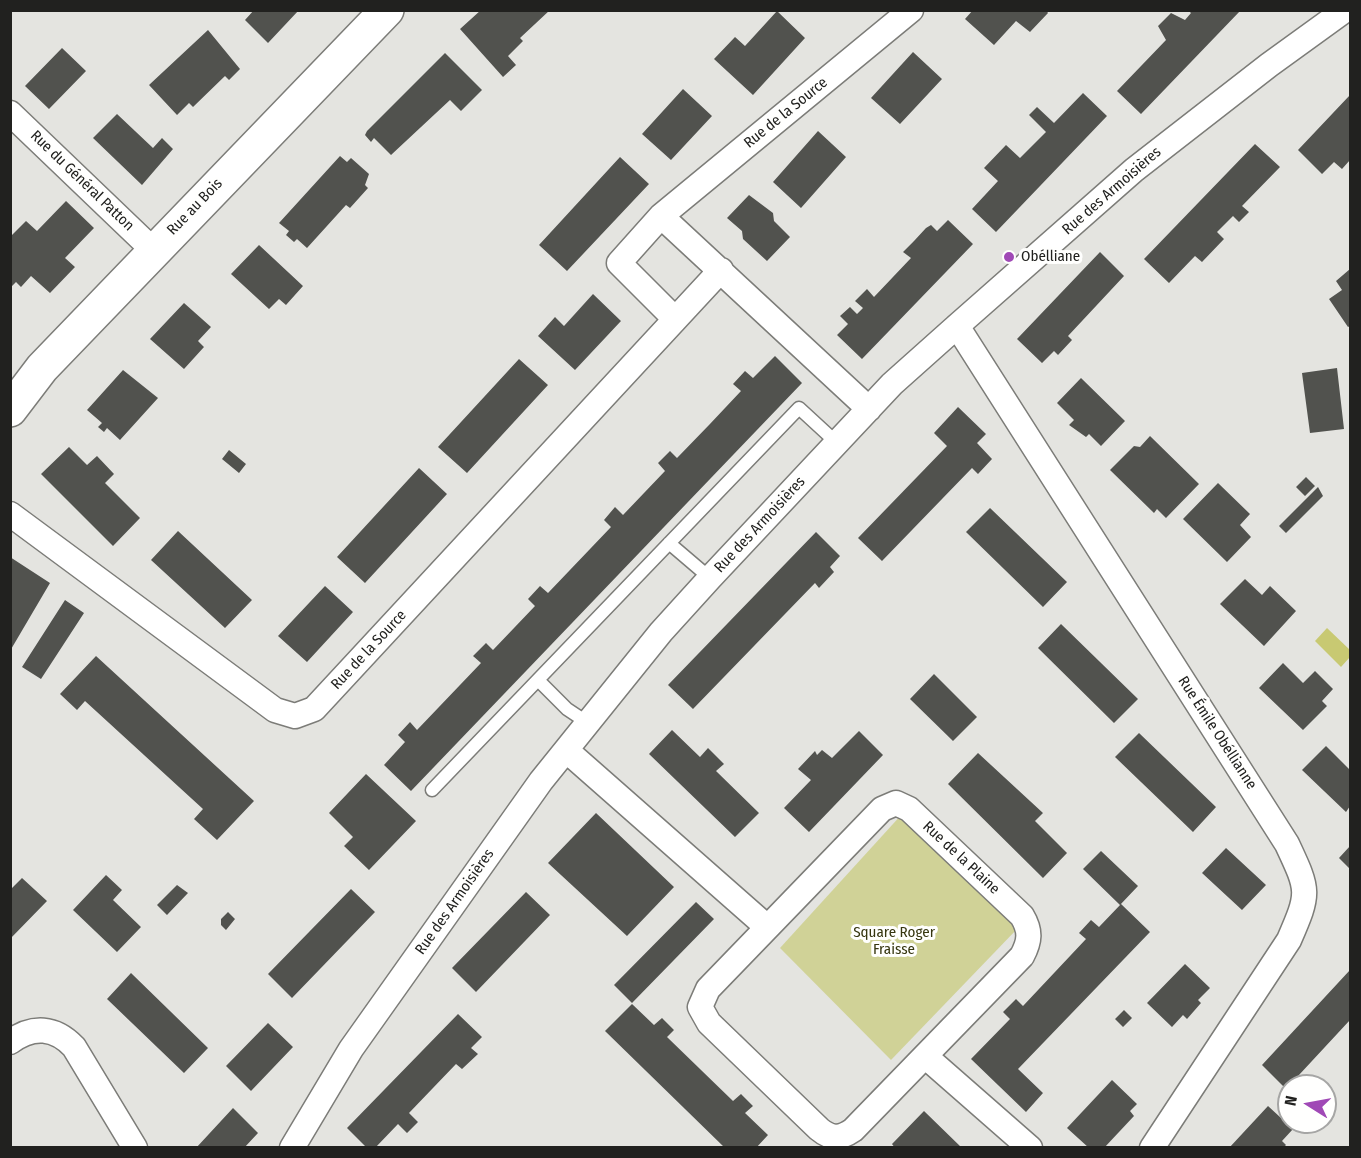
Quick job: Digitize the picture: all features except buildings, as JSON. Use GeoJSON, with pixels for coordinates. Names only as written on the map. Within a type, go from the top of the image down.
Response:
{"type":"FeatureCollection","features":[{"type":"Feature","properties":{"kind":"main road","name":"Rue au Bois"},"geometry":{"type":"LineString","coordinates":[[10,410],[42,368],[153,250],[387,10]]}},
{"type":"Feature","properties":{"kind":"street","name":"Rue de la Source"},"geometry":{"type":"LineString","coordinates":[[674,318],[619,263],[661,216],[911,10]]}},
{"type":"Feature","properties":{"kind":"street","name":"Rue des Armoisières"},"geometry":{"type":"LineString","coordinates":[[292,1148],[351,1049],[541,781],[661,632],[710,578],[869,409],[957,326],[1134,170],[1269,65],[1345,10]]}},
{"type":"Feature","properties":{"kind":"street","name":"Rue du Général Patton"},"geometry":{"type":"LineString","coordinates":[[10,113],[153,250]]}},
{"type":"Feature","properties":{"kind":"street"},"geometry":{"type":"LineString","coordinates":[[661,216],[869,409]]}},
{"type":"Feature","properties":{"kind":"street","name":"Rue de la Source"},"geometry":{"type":"LineString","coordinates":[[10,514],[275,710],[295,717],[314,710],[674,318],[721,270]]}},
{"type":"Feature","properties":{"kind":"street","name":"Rue Émile Obéllianne"},"geometry":{"type":"LineString","coordinates":[[957,326],[1281,834],[1303,877],[1306,902],[1289,940],[1152,1148]]}},
{"type":"Feature","properties":{"kind":"street"},"geometry":{"type":"LineString","coordinates":[[566,750],[767,927]]}},
{"type":"Feature","properties":{"kind":"street","name":"Rue de la Plaine"},"geometry":{"type":"LineString","coordinates":[[896,803],[909,809],[1022,916],[1028,926],[1029,937],[1022,956],[925,1056],[853,1130],[844,1136],[834,1137],[819,1129],[709,1023],[700,1007],[708,988],[882,809],[896,803]]}},
{"type":"Feature","properties":{"kind":"street"},"geometry":{"type":"LineString","coordinates":[[10,1042],[33,1030],[50,1031],[66,1039],[74,1047],[130,1146]]}},
{"type":"Feature","properties":{"kind":"street"},"geometry":{"type":"LineString","coordinates":[[925,1056],[1030,1148]]}},
{"type":"Feature","properties":{"kind":"lane"},"geometry":{"type":"LineString","coordinates":[[432,790],[799,408],[837,443]]}},
{"type":"Feature","properties":{"kind":"lane"},"geometry":{"type":"LineString","coordinates":[[669,543],[710,578]]}},
{"type":"Feature","properties":{"kind":"lane"},"geometry":{"type":"LineString","coordinates":[[538,680],[567,709],[588,723]]}},
{"type":"Feature","properties":{"kind":"green space","name":"Square Roger Fraisse"},"geometry":{"type":"Polygon","coordinates":[[[903,813],[1018,928],[891,1060],[780,948],[903,813]]]}},
{"type":"Feature","properties":{"kind":"shaded area"},"geometry":{"type":"Polygon","coordinates":[[[1327,628],[1350,650],[1350,657],[1341,667],[1315,641],[1327,628]]]}},
{"type":"Feature","properties":{"kind":"place","name":"Obélliane"},"geometry":{"type":"Point","coordinates":[1009,257]}}]}
